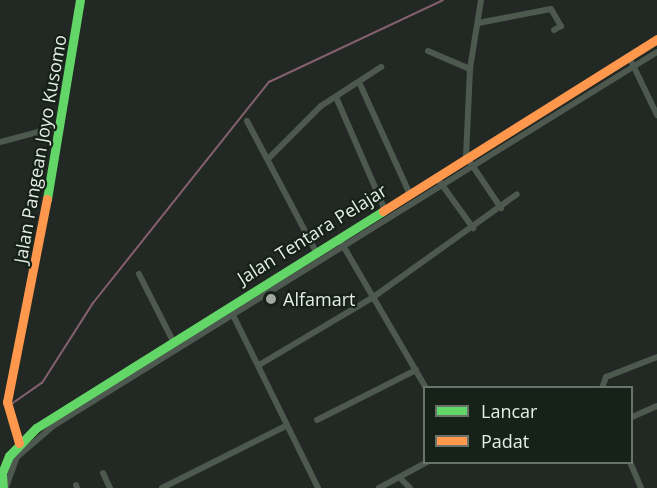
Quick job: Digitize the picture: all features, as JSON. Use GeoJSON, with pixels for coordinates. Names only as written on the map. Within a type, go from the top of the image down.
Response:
{"type":"FeatureCollection","features":[{"type":"Feature","properties":{"kind":"main road","name":"Jalan Pangean Joyo Kusomo"},"geometry":{"type":"LineString","coordinates":[[19,443],[3,402],[62,126],[80,0]]}},
{"type":"Feature","properties":{"kind":"main road","name":"Jalan Tentara Pelajar"},"geometry":{"type":"LineString","coordinates":[[4,488],[1,476],[19,443],[172,341],[230,310],[315,250],[340,240],[409,192],[631,62],[657,39]]}},
{"type":"Feature","properties":{"kind":"street"},"geometry":{"type":"LineString","coordinates":[[481,0],[470,69],[468,159],[501,208]]}},
{"type":"Feature","properties":{"kind":"street"},"geometry":{"type":"LineString","coordinates":[[478,23],[551,9],[561,26],[554,30]]}},
{"type":"Feature","properties":{"kind":"street"},"geometry":{"type":"LineString","coordinates":[[428,51],[470,69]]}},
{"type":"Feature","properties":{"kind":"street"},"geometry":{"type":"LineString","coordinates":[[657,52],[631,62],[657,115]]}},
{"type":"Feature","properties":{"kind":"street"},"geometry":{"type":"LineString","coordinates":[[268,159],[336,97],[381,67]]}},
{"type":"Feature","properties":{"kind":"street"},"geometry":{"type":"LineString","coordinates":[[359,82],[409,192]]}},
{"type":"Feature","properties":{"kind":"street"},"geometry":{"type":"LineString","coordinates":[[336,97],[384,208]]}},
{"type":"Feature","properties":{"kind":"street"},"geometry":{"type":"LineString","coordinates":[[247,121],[315,250]]}},
{"type":"Feature","properties":{"kind":"street"},"geometry":{"type":"LineString","coordinates":[[0,142],[62,126]]}},
{"type":"Feature","properties":{"kind":"street"},"geometry":{"type":"LineString","coordinates":[[4,488],[27,445],[230,310],[340,240],[440,182],[468,159]]}},
{"type":"Feature","properties":{"kind":"street"},"geometry":{"type":"LineString","coordinates":[[440,182],[473,228]]}},
{"type":"Feature","properties":{"kind":"street"},"geometry":{"type":"LineString","coordinates":[[259,365],[372,298],[501,208],[517,194]]}},
{"type":"Feature","properties":{"kind":"street"},"geometry":{"type":"LineString","coordinates":[[340,240],[425,386]]}},
{"type":"Feature","properties":{"kind":"street"},"geometry":{"type":"LineString","coordinates":[[139,274],[172,341]]}},
{"type":"Feature","properties":{"kind":"street"},"geometry":{"type":"LineString","coordinates":[[230,310],[318,488]]}},
{"type":"Feature","properties":{"kind":"street"},"geometry":{"type":"LineString","coordinates":[[602,386],[606,377],[657,357]]}},
{"type":"Feature","properties":{"kind":"street"},"geometry":{"type":"LineString","coordinates":[[317,420],[416,370]]}},
{"type":"Feature","properties":{"kind":"street"},"geometry":{"type":"LineString","coordinates":[[633,417],[657,406]]}},
{"type":"Feature","properties":{"kind":"street"},"geometry":{"type":"LineString","coordinates":[[162,488],[286,426]]}},
{"type":"Feature","properties":{"kind":"street"},"geometry":{"type":"LineString","coordinates":[[379,488],[424,464]]}},
{"type":"Feature","properties":{"kind":"street"},"geometry":{"type":"LineString","coordinates":[[631,464],[641,488]]}},
{"type":"Feature","properties":{"kind":"street"},"geometry":{"type":"LineString","coordinates":[[103,473],[110,488]]}},
{"type":"Feature","properties":{"kind":"street"},"geometry":{"type":"LineString","coordinates":[[400,478],[410,488]]}},
{"type":"Feature","properties":{"kind":"waterway"},"geometry":{"type":"LineString","coordinates":[[10,405],[42,383],[93,303],[269,82],[443,0]]}},
{"type":"Feature","properties":{"kind":"traffic: fast"},"geometry":{"type":"LineString","coordinates":[[47,199],[80,0]]}},
{"type":"Feature","properties":{"kind":"traffic: fast"},"geometry":{"type":"LineString","coordinates":[[0,478],[9,456],[36,428],[383,211]]}},
{"type":"Feature","properties":{"kind":"traffic: fast"},"geometry":{"type":"LineString","coordinates":[[2,475],[3,488]]}},
{"type":"Feature","properties":{"kind":"traffic: slow"},"geometry":{"type":"LineString","coordinates":[[383,211],[657,39]]}},
{"type":"Feature","properties":{"kind":"traffic: slow"},"geometry":{"type":"LineString","coordinates":[[19,443],[7,402],[47,199]]}},
{"type":"Feature","properties":{"kind":"place","name":"Alfamart"},"geometry":{"type":"Point","coordinates":[271,299]}}]}
